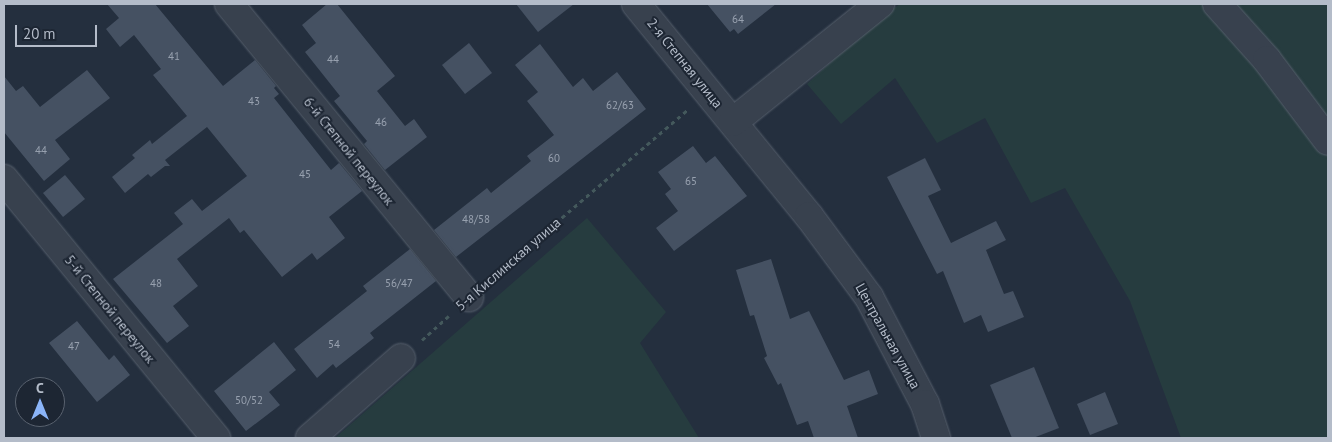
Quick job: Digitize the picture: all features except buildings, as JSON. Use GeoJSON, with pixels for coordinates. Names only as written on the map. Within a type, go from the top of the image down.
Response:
{"type":"FeatureCollection","features":[{"type":"Feature","properties":{"kind":"street","name":"6-й Степной переулок"},"geometry":{"type":"LineString","coordinates":[[229,4],[469,298]]}},
{"type":"Feature","properties":{"kind":"street","name":"2-я Степная улица"},"geometry":{"type":"LineString","coordinates":[[636,4],[809,216]]}},
{"type":"Feature","properties":{"kind":"street"},"geometry":{"type":"LineString","coordinates":[[733,122],[880,4]]}},
{"type":"Feature","properties":{"kind":"street"},"geometry":{"type":"LineString","coordinates":[[1217,4],[1267,60],[1328,141]]}},
{"type":"Feature","properties":{"kind":"street","name":"5-й Степной переулок"},"geometry":{"type":"LineString","coordinates":[[4,179],[216,438]]}},
{"type":"Feature","properties":{"kind":"street","name":"Центральная улица"},"geometry":{"type":"LineString","coordinates":[[809,216],[869,296],[925,404],[936,438]]}},
{"type":"Feature","properties":{"kind":"street"},"geometry":{"type":"LineString","coordinates":[[310,438],[402,358]]}},
{"type":"Feature","properties":{"kind":"path","name":"5-я Кислинская улица"},"geometry":{"type":"LineString","coordinates":[[402,358],[708,91]]}},
{"type":"Feature","properties":{"kind":"green space"},"geometry":{"type":"Polygon","coordinates":[[[900,4],[1202,4],[1232,31],[1328,154],[1328,438],[1181,438],[1130,301],[1065,188],[1031,203],[985,118],[937,143],[895,78],[841,124],[807,84],[874,22],[900,4]]]}},
{"type":"Feature","properties":{"kind":"green space"},"geometry":{"type":"Polygon","coordinates":[[[1229,4],[1328,4],[1328,129],[1229,4]]]}},
{"type":"Feature","properties":{"kind":"green space"},"geometry":{"type":"Polygon","coordinates":[[[587,218],[666,312],[640,343],[699,438],[335,438],[587,218]]]}}]}
